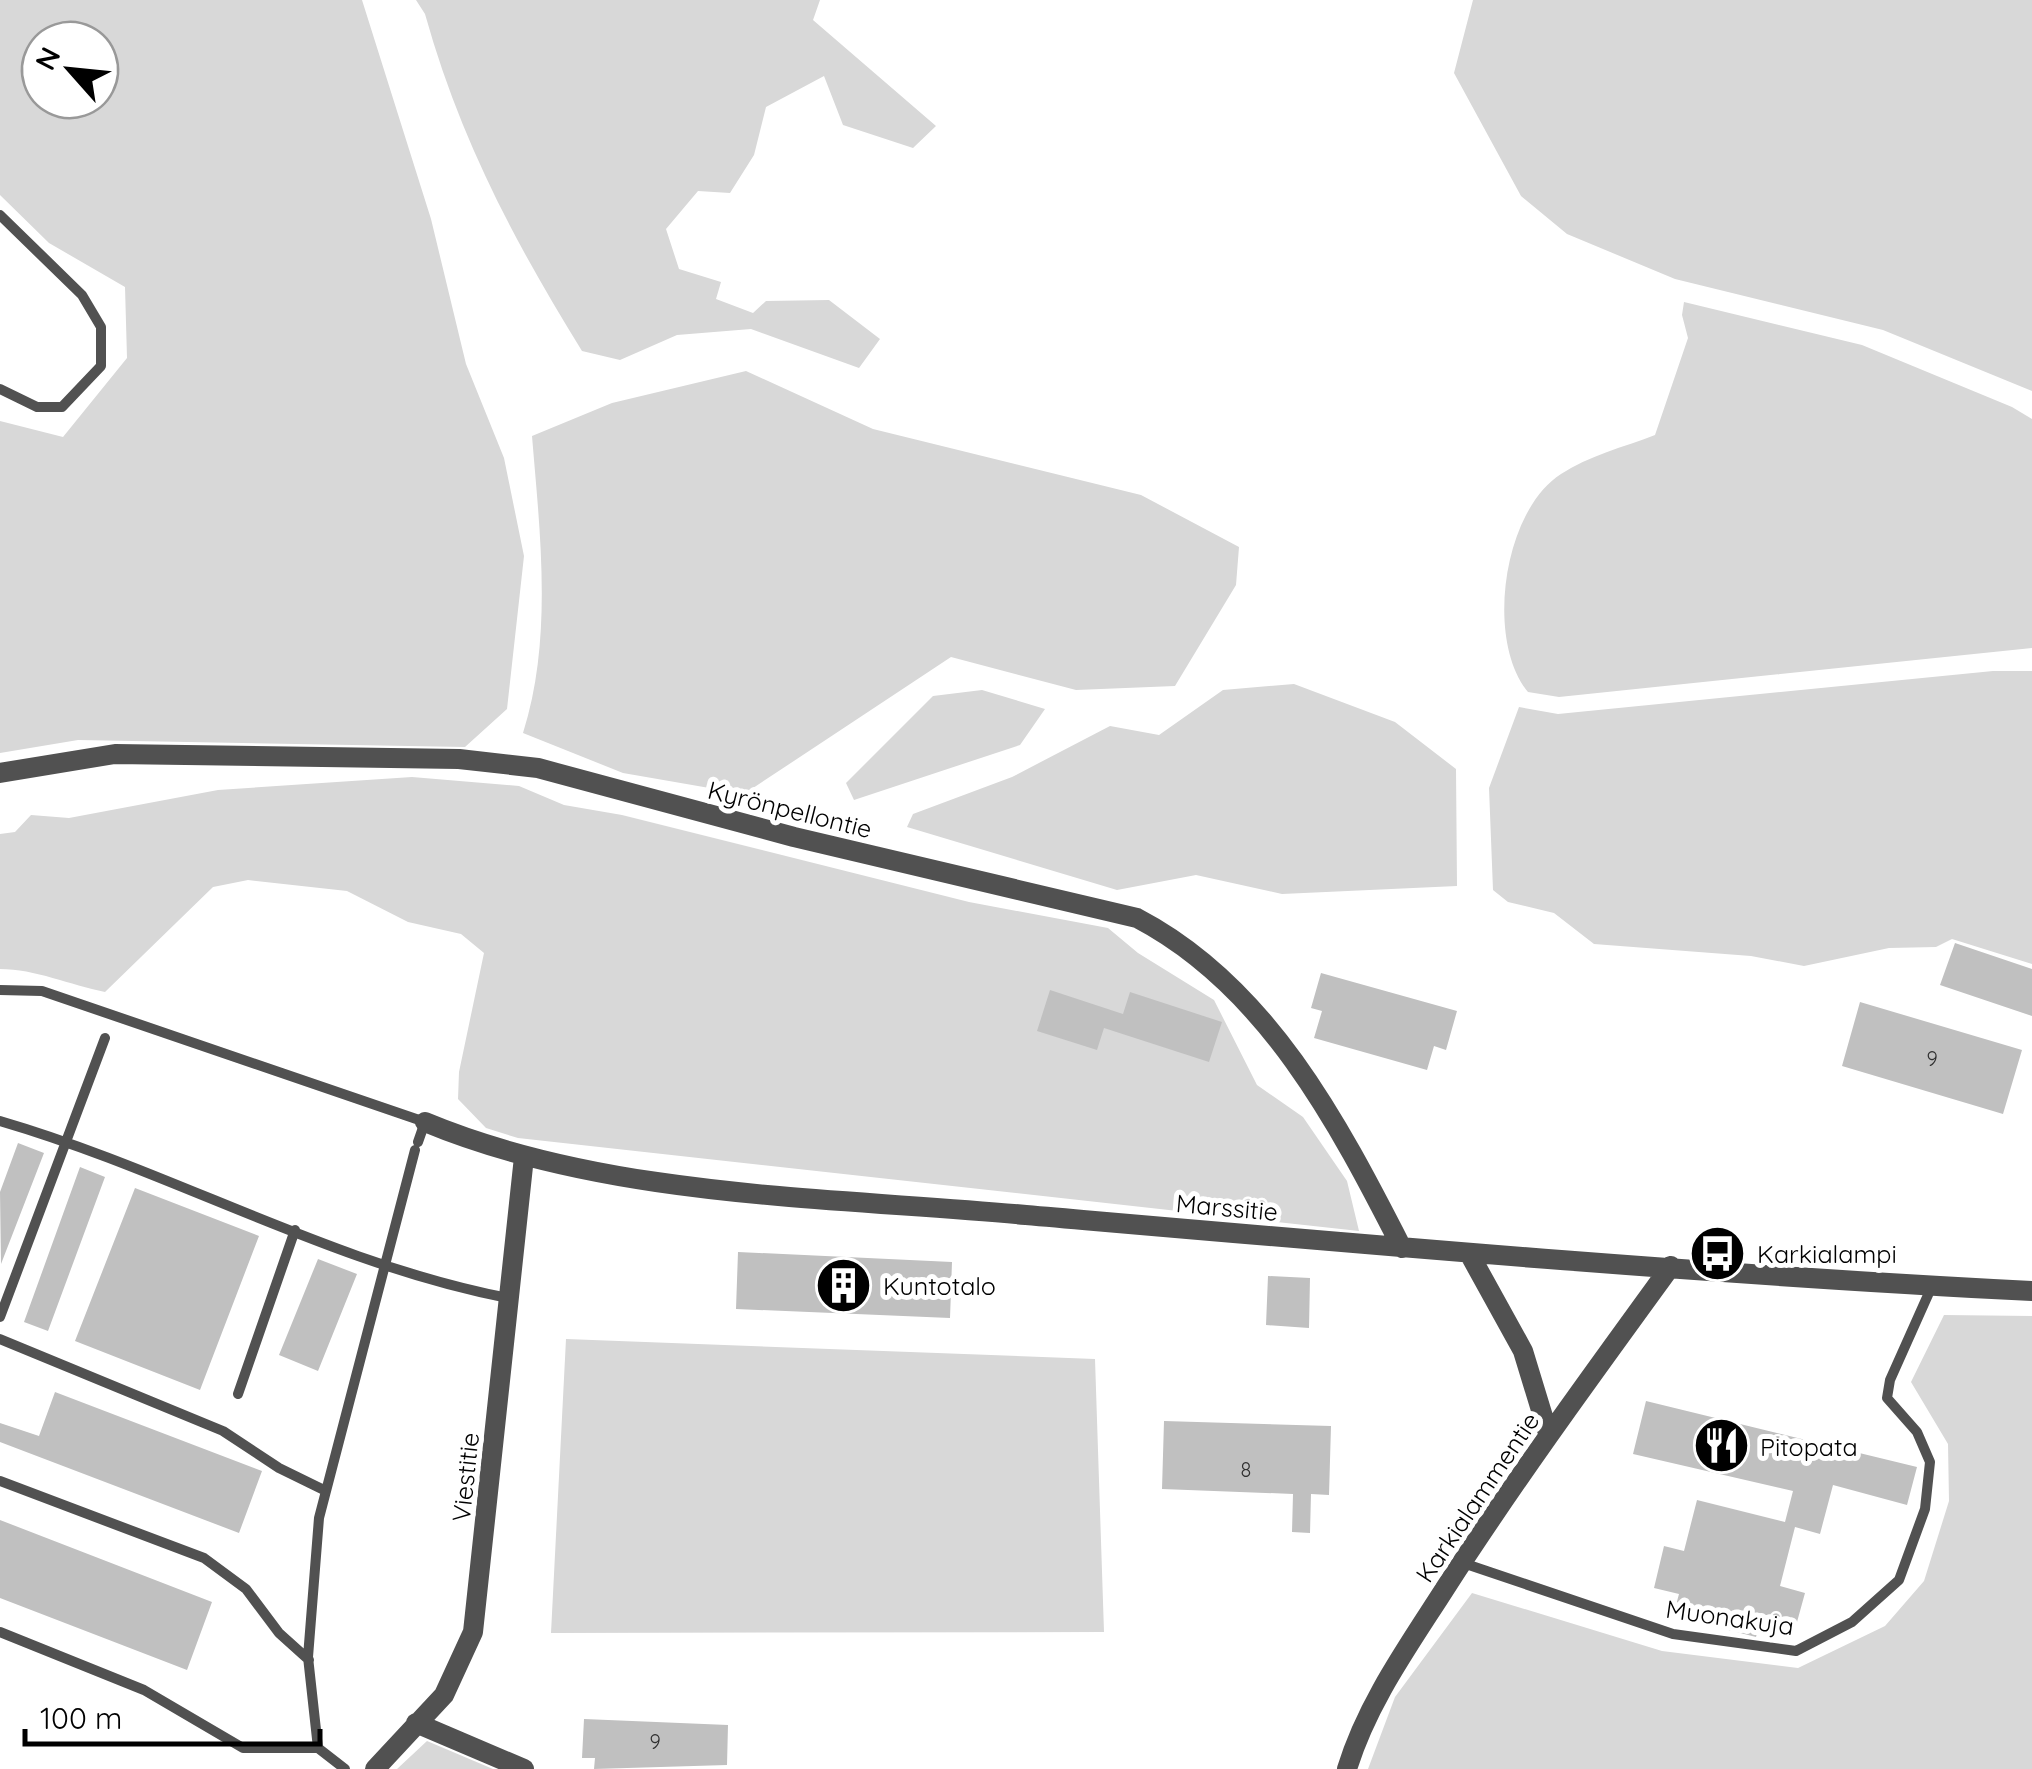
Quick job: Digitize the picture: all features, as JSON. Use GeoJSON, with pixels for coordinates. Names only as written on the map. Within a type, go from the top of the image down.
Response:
{"type":"FeatureCollection","features":[{"type":"Feature","properties":{"kind":"street","name":"Kyrönpellontie"},"geometry":{"type":"LineString","coordinates":[[0,774],[115,754],[460,759],[538,768],[794,838],[1137,918],[1176,938],[1204,961],[1303,1072],[1345,1136],[1402,1248]]}},
{"type":"Feature","properties":{"kind":"street","name":"Marssitie"},"geometry":{"type":"LineString","coordinates":[[419,1138],[483,1146],[524,1157],[691,1185],[1470,1255],[2032,1291]]}},
{"type":"Feature","properties":{"kind":"street","name":"Viestitie"},"geometry":{"type":"LineString","coordinates":[[375,1769],[444,1695],[474,1632],[524,1157]]}},
{"type":"Feature","properties":{"kind":"street"},"geometry":{"type":"LineString","coordinates":[[1470,1255],[1523,1351],[1548,1434]]}},
{"type":"Feature","properties":{"kind":"street","name":"Karkialammentie"},"geometry":{"type":"LineString","coordinates":[[1346,1769],[1386,1680],[1548,1434],[1671,1266]]}},
{"type":"Feature","properties":{"kind":"street"},"geometry":{"type":"LineString","coordinates":[[416,1724],[524,1769]]}},
{"type":"Feature","properties":{"kind":"lane"},"geometry":{"type":"LineString","coordinates":[[0,214],[82,294],[101,327],[102,366],[62,407],[38,407],[0,390]]}},
{"type":"Feature","properties":{"kind":"lane"},"geometry":{"type":"LineString","coordinates":[[0,990],[42,991],[419,1138],[320,1518],[309,1660],[318,1748]]}},
{"type":"Feature","properties":{"kind":"lane"},"geometry":{"type":"LineString","coordinates":[[0,1317],[105,1038]]}},
{"type":"Feature","properties":{"kind":"lane"},"geometry":{"type":"LineString","coordinates":[[0,1121],[66,1140],[441,1285],[509,1298]]}},
{"type":"Feature","properties":{"kind":"lane"},"geometry":{"type":"LineString","coordinates":[[238,1394],[295,1230]]}},
{"type":"Feature","properties":{"kind":"lane","name":"Muonakuja"},"geometry":{"type":"LineString","coordinates":[[1462,1563],[1673,1634],[1796,1650],[1852,1622],[1899,1580],[1925,1508],[1930,1462],[1916,1432],[1886,1398],[1890,1380],[1932,1286]]}},
{"type":"Feature","properties":{"kind":"lane"},"geometry":{"type":"LineString","coordinates":[[0,1338],[223,1431],[279,1468],[326,1491]]}},
{"type":"Feature","properties":{"kind":"lane"},"geometry":{"type":"LineString","coordinates":[[0,1481],[204,1558],[246,1589],[279,1633],[309,1660]]}},
{"type":"Feature","properties":{"kind":"lane"},"geometry":{"type":"LineString","coordinates":[[0,1632],[144,1690],[242,1748],[318,1748],[345,1769]]}},
{"type":"Feature","properties":{"kind":"shaded area"},"geometry":{"type":"Polygon","coordinates":[[[0,0],[362,0],[431,219],[466,364],[504,458],[524,556],[507,709],[465,747],[78,740],[0,753],[0,421],[63,437],[127,358],[125,287],[49,243],[0,195],[0,0]]]}},
{"type":"Feature","properties":{"kind":"shaded area"},"geometry":{"type":"Polygon","coordinates":[[[416,0],[820,0],[813,20],[936,126],[913,148],[843,125],[824,76],[766,107],[754,155],[730,193],[698,191],[666,229],[679,269],[721,282],[716,299],[753,313],[766,301],[829,300],[880,339],[859,368],[751,329],[677,335],[620,360],[582,351],[491,188],[455,104],[425,14],[416,0]]]}},
{"type":"Feature","properties":{"kind":"shaded area"},"geometry":{"type":"Polygon","coordinates":[[[1473,0],[2032,0],[2032,391],[1883,330],[1675,279],[1567,234],[1521,196],[1454,73],[1473,0]]]}},
{"type":"Feature","properties":{"kind":"shaded area"},"geometry":{"type":"Polygon","coordinates":[[[1684,302],[1862,345],[2012,407],[2032,419],[2032,648],[1559,697],[1528,692],[1515,669],[1504,610],[1507,577],[1525,516],[1541,492],[1561,474],[1594,457],[1655,435],[1688,338],[1682,315],[1684,302]]]}},
{"type":"Feature","properties":{"kind":"shaded area"},"geometry":{"type":"Polygon","coordinates":[[[746,371],[873,429],[1141,495],[1239,547],[1236,585],[1175,686],[1076,690],[951,657],[744,794],[623,773],[523,733],[538,661],[541,623],[541,548],[532,436],[612,403],[746,371]]]}},
{"type":"Feature","properties":{"kind":"shaded area"},"geometry":{"type":"Polygon","coordinates":[[[1993,671],[2032,671],[2032,964],[1952,939],[1936,947],[1889,948],[1804,966],[1751,956],[1594,944],[1554,913],[1508,902],[1493,890],[1489,788],[1519,707],[1558,714],[1993,671]]]}},
{"type":"Feature","properties":{"kind":"shaded area"},"geometry":{"type":"Polygon","coordinates":[[[1294,684],[1395,722],[1456,769],[1457,886],[1282,894],[1196,875],[1117,890],[907,827],[913,814],[1012,777],[1110,726],[1159,735],[1223,690],[1294,684]]]}},
{"type":"Feature","properties":{"kind":"shaded area"},"geometry":{"type":"Polygon","coordinates":[[[982,690],[1045,709],[1020,745],[854,800],[846,783],[933,696],[982,690]]]}},
{"type":"Feature","properties":{"kind":"shaded area"},"geometry":{"type":"Polygon","coordinates":[[[412,777],[519,786],[564,805],[622,815],[969,902],[1108,928],[1138,953],[1214,1000],[1257,1085],[1303,1117],[1347,1181],[1359,1231],[518,1138],[486,1128],[458,1099],[459,1072],[484,953],[461,934],[408,922],[347,891],[248,880],[213,887],[105,992],[39,974],[0,969],[0,834],[15,832],[31,815],[69,818],[218,790],[412,777]]]}},
{"type":"Feature","properties":{"kind":"shaded area"},"geometry":{"type":"Polygon","coordinates":[[[1944,1315],[2032,1316],[2032,1769],[1368,1769],[1395,1697],[1472,1593],[1662,1651],[1798,1668],[1885,1626],[1924,1581],[1949,1501],[1948,1444],[1911,1382],[1944,1315]]]}},
{"type":"Feature","properties":{"kind":"shaded area"},"geometry":{"type":"Polygon","coordinates":[[[566,1339],[1095,1359],[1104,1632],[551,1633],[566,1339]]]}},
{"type":"Feature","properties":{"kind":"shaded area"},"geometry":{"type":"Polygon","coordinates":[[[427,1741],[493,1769],[397,1769],[427,1741]]]}},
{"type":"Feature","properties":{"kind":"building"},"geometry":{"type":"Polygon","coordinates":[[[1955,943],[2032,969],[2032,1016],[1940,985],[1955,943]]]}},
{"type":"Feature","properties":{"kind":"building"},"geometry":{"type":"Polygon","coordinates":[[[1321,973],[1457,1011],[1446,1050],[1434,1046],[1427,1070],[1314,1038],[1322,1011],[1311,1008],[1321,973]]]}},
{"type":"Feature","properties":{"kind":"building"},"geometry":{"type":"Polygon","coordinates":[[[1050,990],[1123,1014],[1130,992],[1222,1022],[1209,1062],[1104,1028],[1097,1050],[1037,1031],[1050,990]]]}},
{"type":"Feature","properties":{"kind":"building"},"geometry":{"type":"Polygon","coordinates":[[[1860,1002],[2022,1050],[2003,1114],[1842,1066],[1860,1002]]]}},
{"type":"Feature","properties":{"kind":"building"},"geometry":{"type":"Polygon","coordinates":[[[18,1143],[44,1153],[1,1264],[0,1192],[18,1143]]]}},
{"type":"Feature","properties":{"kind":"building"},"geometry":{"type":"Polygon","coordinates":[[[80,1167],[105,1177],[48,1331],[24,1322],[80,1167]]]}},
{"type":"Feature","properties":{"kind":"building"},"geometry":{"type":"Polygon","coordinates":[[[135,1188],[259,1236],[200,1390],[75,1341],[135,1188]]]}},
{"type":"Feature","properties":{"kind":"building","name":"Kuntotalo"},"geometry":{"type":"Polygon","coordinates":[[[738,1252],[952,1262],[950,1318],[736,1309],[738,1252]]]}},
{"type":"Feature","properties":{"kind":"building"},"geometry":{"type":"Polygon","coordinates":[[[318,1259],[357,1274],[318,1371],[279,1355],[318,1259]]]}},
{"type":"Feature","properties":{"kind":"building"},"geometry":{"type":"Polygon","coordinates":[[[1268,1276],[1310,1278],[1309,1328],[1266,1325],[1268,1276]]]}},
{"type":"Feature","properties":{"kind":"building"},"geometry":{"type":"Polygon","coordinates":[[[55,1392],[262,1471],[239,1533],[0,1442],[0,1423],[39,1436],[55,1392]]]}},
{"type":"Feature","properties":{"kind":"building"},"geometry":{"type":"Polygon","coordinates":[[[1646,1401],[1917,1467],[1907,1505],[1833,1485],[1820,1534],[1795,1527],[1780,1586],[1805,1593],[1797,1622],[1762,1614],[1756,1637],[1673,1616],[1679,1594],[1654,1588],[1664,1546],[1684,1551],[1697,1500],[1785,1522],[1793,1491],[1633,1454],[1646,1401]]]}},
{"type":"Feature","properties":{"kind":"building"},"geometry":{"type":"Polygon","coordinates":[[[1164,1421],[1331,1426],[1329,1495],[1311,1494],[1310,1533],[1292,1532],[1293,1494],[1162,1489],[1164,1421]]]}},
{"type":"Feature","properties":{"kind":"building"},"geometry":{"type":"Polygon","coordinates":[[[0,1520],[212,1602],[187,1670],[0,1598],[0,1520]]]}},
{"type":"Feature","properties":{"kind":"building"},"geometry":{"type":"Polygon","coordinates":[[[584,1719],[728,1725],[727,1765],[594,1769],[595,1758],[582,1758],[584,1719]]]}},
{"type":"Feature","properties":{"kind":"place","name":"Karkialampi"},"geometry":{"type":"Point","coordinates":[1718,1253]}},
{"type":"Feature","properties":{"kind":"place","name":"Kuntotalo"},"geometry":{"type":"Point","coordinates":[844,1285]}},
{"type":"Feature","properties":{"kind":"place","name":"Pitopata"},"geometry":{"type":"Point","coordinates":[1721,1446]}}]}
